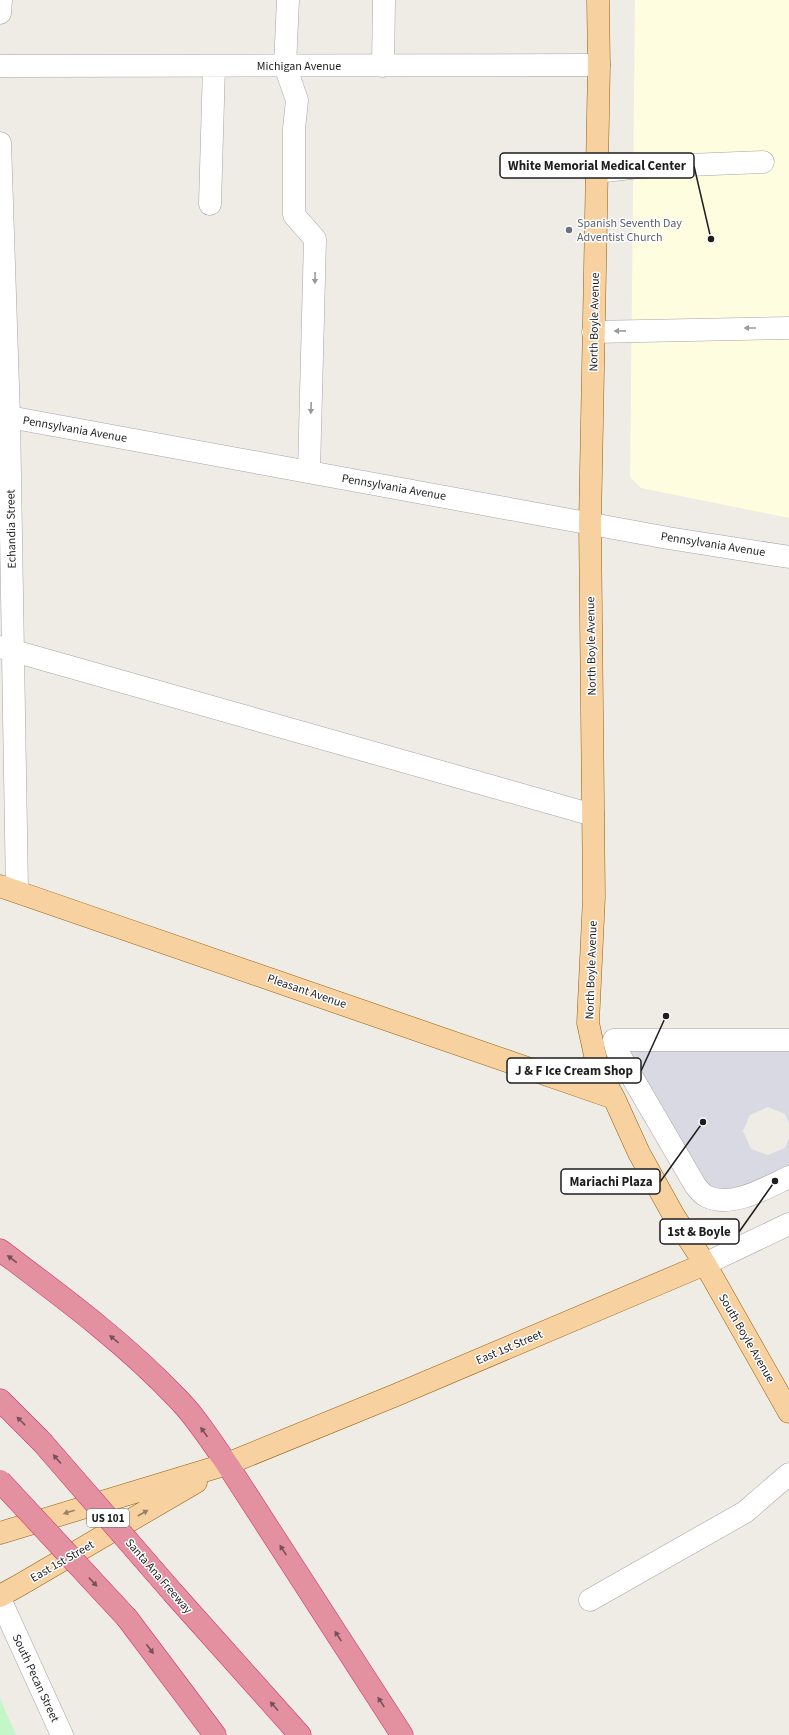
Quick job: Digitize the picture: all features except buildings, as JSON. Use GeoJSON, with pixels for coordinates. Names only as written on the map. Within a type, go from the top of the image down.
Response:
{"type":"FeatureCollection","features":[{"type":"Feature","properties":{"kind":"highway"},"geometry":{"type":"LineString","coordinates":[[0,1250],[78,1309],[128,1351],[178,1399],[201,1427],[227,1464],[402,1735]]}},
{"type":"Feature","properties":{"kind":"highway","name":"Santa Ana Freeway"},"geometry":{"type":"LineString","coordinates":[[0,1400],[42,1442],[174,1594],[300,1735]]}},
{"type":"Feature","properties":{"kind":"highway"},"geometry":{"type":"LineString","coordinates":[[0,1481],[127,1618],[215,1735]]}},
{"type":"Feature","properties":{"kind":"main road","name":"North Boyle Avenue"},"geometry":{"type":"LineString","coordinates":[[598,0],[599,65],[590,523],[594,897],[588,1023],[598,1069],[614,1098],[639,1153],[674,1216],[705,1264]]}},
{"type":"Feature","properties":{"kind":"main road","name":"Pleasant Avenue"},"geometry":{"type":"LineString","coordinates":[[9,888],[614,1098]]}},
{"type":"Feature","properties":{"kind":"main road","name":"South Boyle Avenue"},"geometry":{"type":"LineString","coordinates":[[705,1264],[789,1412]]}},
{"type":"Feature","properties":{"kind":"main road","name":"East 1st Street"},"geometry":{"type":"LineString","coordinates":[[0,1533],[227,1464],[403,1392],[705,1264]]}},
{"type":"Feature","properties":{"kind":"main road","name":"East 1st Street"},"geometry":{"type":"LineString","coordinates":[[0,1596],[227,1464]]}},
{"type":"Feature","properties":{"kind":"street"},"geometry":{"type":"LineString","coordinates":[[0,13],[1,0]]}},
{"type":"Feature","properties":{"kind":"street"},"geometry":{"type":"LineString","coordinates":[[288,0],[285,66],[297,100],[294,129],[294,215],[316,239],[309,471]]}},
{"type":"Feature","properties":{"kind":"street"},"geometry":{"type":"LineString","coordinates":[[383,66],[384,0]]}},
{"type":"Feature","properties":{"kind":"street","name":"Michigan Avenue"},"geometry":{"type":"LineString","coordinates":[[0,66],[599,65]]}},
{"type":"Feature","properties":{"kind":"street"},"geometry":{"type":"LineString","coordinates":[[210,204],[214,66]]}},
{"type":"Feature","properties":{"kind":"street","name":"Echandia Street"},"geometry":{"type":"LineString","coordinates":[[0,143],[5,415],[9,888]]}},
{"type":"Feature","properties":{"kind":"street"},"geometry":{"type":"LineString","coordinates":[[597,172],[638,167],[763,162]]}},
{"type":"Feature","properties":{"kind":"street"},"geometry":{"type":"LineString","coordinates":[[593,332],[789,328]]}},
{"type":"Feature","properties":{"kind":"street","name":"Pennsylvania Avenue"},"geometry":{"type":"LineString","coordinates":[[5,415],[668,538],[789,557]]}},
{"type":"Feature","properties":{"kind":"street"},"geometry":{"type":"LineString","coordinates":[[7,650],[593,815]]}},
{"type":"Feature","properties":{"kind":"street"},"geometry":{"type":"LineString","coordinates":[[789,1040],[614,1040],[617,1051],[695,1185],[706,1196],[721,1201],[732,1201],[789,1177]]}},
{"type":"Feature","properties":{"kind":"street","name":"East 1st Street"},"geometry":{"type":"LineString","coordinates":[[705,1264],[789,1224]]}},
{"type":"Feature","properties":{"kind":"street"},"geometry":{"type":"LineString","coordinates":[[590,1600],[745,1512],[789,1474]]}},
{"type":"Feature","properties":{"kind":"street","name":"South Pecan Street"},"geometry":{"type":"LineString","coordinates":[[0,1599],[62,1735]]}},
{"type":"Feature","properties":{"kind":"shaded area"},"geometry":{"type":"Polygon","coordinates":[[[635,0],[789,0],[789,518],[641,488],[630,477],[635,0]]]}},
{"type":"Feature","properties":{"kind":"shaded area"},"geometry":{"type":"Polygon","coordinates":[[[621,1040],[789,1040],[789,1124],[785,1114],[768,1107],[750,1115],[743,1131],[751,1149],[768,1155],[785,1148],[789,1138],[789,1177],[706,1196],[621,1040]]]}},
{"type":"Feature","properties":{"kind":"green space"},"geometry":{"type":"Polygon","coordinates":[[[0,1698],[16,1735],[0,1735],[0,1698]]]}},
{"type":"Feature","properties":{"kind":"place","name":"Spanish Seventh Day Adventist Church"},"geometry":{"type":"Point","coordinates":[569,230]}},
{"type":"Feature","properties":{"kind":"place","name":"White Memorial Medical Center"},"geometry":{"type":"Point","coordinates":[711,239]}},
{"type":"Feature","properties":{"kind":"place","name":"J & F Ice Cream Shop"},"geometry":{"type":"Point","coordinates":[666,1016]}},
{"type":"Feature","properties":{"kind":"place","name":"Mariachi Plaza"},"geometry":{"type":"Point","coordinates":[703,1122]}},
{"type":"Feature","properties":{"kind":"place","name":"1st & Boyle"},"geometry":{"type":"Point","coordinates":[775,1181]}}]}
